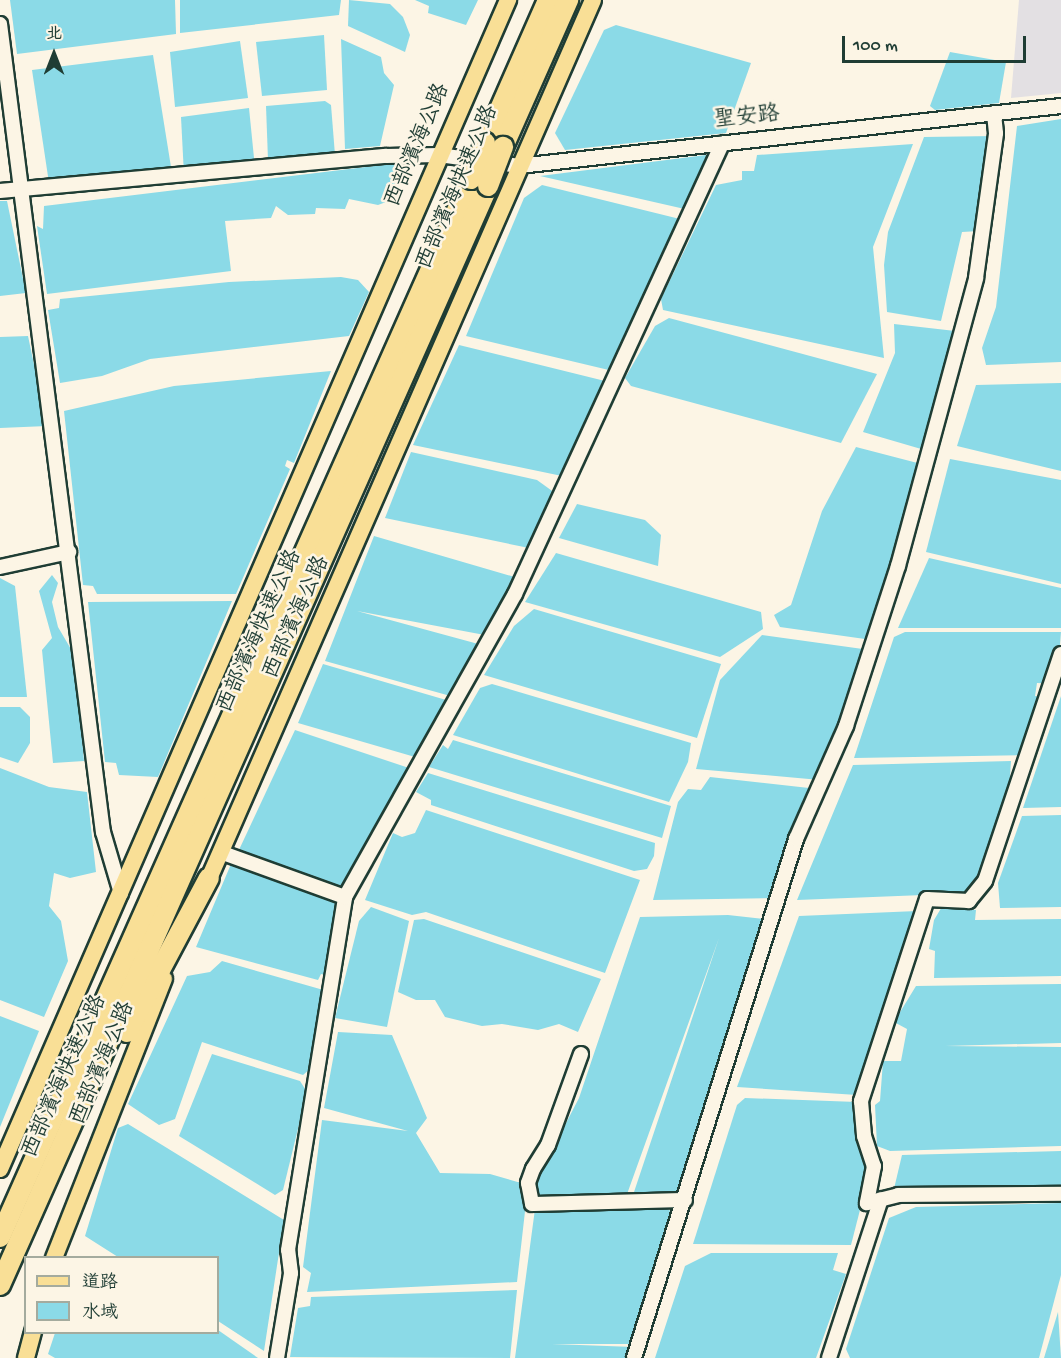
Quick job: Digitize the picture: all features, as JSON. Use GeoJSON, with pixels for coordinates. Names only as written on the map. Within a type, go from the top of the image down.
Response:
{"type":"FeatureCollection","features":[{"type":"Feature","properties":{"kind":"highway","name":"西部濱海快速公路"},"geometry":{"type":"LineString","coordinates":[[0,1285],[479,183],[548,0]]}},
{"type":"Feature","properties":{"kind":"highway","name":"西部濱海快速公路"},"geometry":{"type":"LineString","coordinates":[[494,145],[568,0]]}},
{"type":"Feature","properties":{"kind":"highway","name":"西部濱海快速公路"},"geometry":{"type":"LineString","coordinates":[[0,1237],[479,183]]}},
{"type":"Feature","properties":{"kind":"highway"},"geometry":{"type":"LineString","coordinates":[[0,1290],[81,1134],[138,1008],[209,878]]}},
{"type":"Feature","properties":{"kind":"main road","name":"西部濱海公路"},"geometry":{"type":"LineString","coordinates":[[0,1169],[508,0]]}},
{"type":"Feature","properties":{"kind":"main road","name":"西部濱海公路"},"geometry":{"type":"LineString","coordinates":[[54,1256],[129,1059],[593,0]]}},
{"type":"Feature","properties":{"kind":"main road"},"geometry":{"type":"LineString","coordinates":[[28,1357],[33,1334]]}},
{"type":"Feature","properties":{"kind":"street"},"geometry":{"type":"LineString","coordinates":[[0,24],[24,190],[103,832],[121,893]]}},
{"type":"Feature","properties":{"kind":"street","name":"聖安路"},"geometry":{"type":"LineString","coordinates":[[0,191],[386,156],[439,155],[519,166],[1061,106]]}},
{"type":"Feature","properties":{"kind":"street"},"geometry":{"type":"LineString","coordinates":[[634,1358],[796,838],[846,726],[898,566],[976,278],[996,133],[994,113]]}},
{"type":"Feature","properties":{"kind":"street"},"geometry":{"type":"LineString","coordinates":[[277,1358],[291,1273],[288,1250],[345,897],[515,594],[722,143]]}},
{"type":"Feature","properties":{"kind":"street"},"geometry":{"type":"LineString","coordinates":[[0,567],[69,552]]}},
{"type":"Feature","properties":{"kind":"street"},"geometry":{"type":"LineString","coordinates":[[1061,654],[985,881],[969,901],[927,899],[861,1101],[864,1136],[874,1166],[867,1203],[898,1195],[1061,1194]]}},
{"type":"Feature","properties":{"kind":"street"},"geometry":{"type":"LineString","coordinates":[[220,852],[345,897]]}},
{"type":"Feature","properties":{"kind":"street"},"geometry":{"type":"LineString","coordinates":[[581,1054],[548,1145],[533,1169],[528,1183],[532,1204],[685,1200]]}},
{"type":"Feature","properties":{"kind":"street"},"geometry":{"type":"LineString","coordinates":[[829,1358],[882,1199]]}},
{"type":"Feature","properties":{"kind":"shaded area"},"geometry":{"type":"Polygon","coordinates":[[[1019,0],[1061,0],[1061,93],[1011,98],[1019,0]]]}},
{"type":"Feature","properties":{"kind":"water"},"geometry":{"type":"Polygon","coordinates":[[[10,0],[175,0],[176,34],[17,54],[10,0]]]}},
{"type":"Feature","properties":{"kind":"water"},"geometry":{"type":"Polygon","coordinates":[[[180,0],[341,0],[339,15],[180,33],[180,0]]]}},
{"type":"Feature","properties":{"kind":"water"},"geometry":{"type":"Polygon","coordinates":[[[349,0],[390,4],[403,17],[410,35],[405,52],[348,26],[349,0]]]}},
{"type":"Feature","properties":{"kind":"water"},"geometry":{"type":"Polygon","coordinates":[[[415,0],[478,0],[466,25],[428,13],[429,6],[415,0]]]}},
{"type":"Feature","properties":{"kind":"water"},"geometry":{"type":"Polygon","coordinates":[[[616,25],[751,63],[726,133],[565,150],[555,133],[604,30],[616,25]]]}},
{"type":"Feature","properties":{"kind":"water"},"geometry":{"type":"Polygon","coordinates":[[[324,35],[327,90],[262,96],[256,42],[324,35]]]}},
{"type":"Feature","properties":{"kind":"water"},"geometry":{"type":"Polygon","coordinates":[[[341,39],[381,57],[384,73],[394,85],[380,146],[345,149],[341,39]]]}},
{"type":"Feature","properties":{"kind":"water"},"geometry":{"type":"Polygon","coordinates":[[[240,41],[248,98],[175,107],[170,52],[240,41]]]}},
{"type":"Feature","properties":{"kind":"water"},"geometry":{"type":"Polygon","coordinates":[[[950,52],[1006,62],[999,103],[935,110],[930,106],[950,52]]]}},
{"type":"Feature","properties":{"kind":"water"},"geometry":{"type":"Polygon","coordinates":[[[153,55],[171,167],[165,173],[49,183],[32,70],[153,55]]]}},
{"type":"Feature","properties":{"kind":"water"},"geometry":{"type":"Polygon","coordinates":[[[325,101],[331,105],[335,155],[268,160],[266,106],[325,101]]]}},
{"type":"Feature","properties":{"kind":"water"},"geometry":{"type":"Polygon","coordinates":[[[249,108],[255,168],[184,175],[181,117],[249,108]]]}},
{"type":"Feature","properties":{"kind":"water"},"geometry":{"type":"Polygon","coordinates":[[[1061,119],[1061,362],[986,365],[982,348],[996,307],[1017,126],[1061,119]]]}},
{"type":"Feature","properties":{"kind":"water"},"geometry":{"type":"Polygon","coordinates":[[[995,136],[979,231],[962,232],[941,321],[887,312],[884,265],[888,232],[924,137],[995,136]]]}},
{"type":"Feature","properties":{"kind":"water"},"geometry":{"type":"Polygon","coordinates":[[[913,144],[873,247],[884,358],[663,310],[661,299],[716,185],[742,180],[742,171],[754,171],[757,155],[913,144]]]}},
{"type":"Feature","properties":{"kind":"water"},"geometry":{"type":"Polygon","coordinates":[[[714,154],[689,210],[540,176],[714,154]]]}},
{"type":"Feature","properties":{"kind":"water"},"geometry":{"type":"Polygon","coordinates":[[[399,163],[399,189],[394,199],[378,205],[349,199],[345,209],[316,208],[315,214],[288,215],[276,206],[271,218],[225,221],[231,271],[47,294],[37,226],[43,229],[44,206],[399,163]]]}},
{"type":"Feature","properties":{"kind":"water"},"geometry":{"type":"Polygon","coordinates":[[[542,185],[684,220],[613,371],[466,336],[524,198],[542,185]]]}},
{"type":"Feature","properties":{"kind":"water"},"geometry":{"type":"Polygon","coordinates":[[[0,201],[7,201],[26,293],[0,296],[0,201]]]}},
{"type":"Feature","properties":{"kind":"water"},"geometry":{"type":"Polygon","coordinates":[[[341,277],[358,280],[369,292],[349,336],[150,359],[102,376],[60,383],[48,310],[59,308],[60,299],[229,282],[341,277]]]}},
{"type":"Feature","properties":{"kind":"water"},"geometry":{"type":"Polygon","coordinates":[[[669,318],[877,374],[841,443],[631,386],[625,378],[655,326],[669,318]]]}},
{"type":"Feature","properties":{"kind":"water"},"geometry":{"type":"Polygon","coordinates":[[[894,324],[964,332],[928,451],[863,432],[895,353],[894,324]]]}},
{"type":"Feature","properties":{"kind":"water"},"geometry":{"type":"Polygon","coordinates":[[[28,336],[47,426],[0,428],[0,337],[28,336]]]}},
{"type":"Feature","properties":{"kind":"water"},"geometry":{"type":"Polygon","coordinates":[[[459,345],[605,381],[562,476],[413,445],[459,345]]]}},
{"type":"Feature","properties":{"kind":"water"},"geometry":{"type":"Polygon","coordinates":[[[331,371],[294,463],[287,460],[285,466],[290,469],[236,594],[97,594],[93,586],[83,585],[64,411],[174,386],[331,371]]]}},
{"type":"Feature","properties":{"kind":"water"},"geometry":{"type":"Polygon","coordinates":[[[1061,383],[1061,471],[957,446],[976,385],[1061,383]]]}},
{"type":"Feature","properties":{"kind":"water"},"geometry":{"type":"Polygon","coordinates":[[[856,447],[929,466],[872,640],[780,627],[774,615],[791,605],[822,511],[856,447]]]}},
{"type":"Feature","properties":{"kind":"water"},"geometry":{"type":"Polygon","coordinates":[[[411,452],[537,480],[555,493],[529,548],[385,518],[411,452]]]}},
{"type":"Feature","properties":{"kind":"water"},"geometry":{"type":"Polygon","coordinates":[[[950,459],[1061,480],[1061,584],[926,552],[950,459]]]}},
{"type":"Feature","properties":{"kind":"water"},"geometry":{"type":"Polygon","coordinates":[[[577,504],[645,520],[661,535],[658,566],[559,538],[577,504]]]}},
{"type":"Feature","properties":{"kind":"water"},"geometry":{"type":"Polygon","coordinates":[[[374,536],[518,578],[490,636],[357,611],[482,645],[454,697],[325,661],[374,536]]]}},
{"type":"Feature","properties":{"kind":"water"},"geometry":{"type":"Polygon","coordinates":[[[556,553],[761,612],[763,629],[720,657],[525,602],[556,553]]]}},
{"type":"Feature","properties":{"kind":"water"},"geometry":{"type":"Polygon","coordinates":[[[929,558],[1061,588],[1061,628],[898,628],[929,558]]]}},
{"type":"Feature","properties":{"kind":"water"},"geometry":{"type":"Polygon","coordinates":[[[52,575],[58,583],[52,602],[58,627],[75,656],[84,761],[53,763],[42,650],[52,638],[39,591],[52,575]]]}},
{"type":"Feature","properties":{"kind":"water"},"geometry":{"type":"Polygon","coordinates":[[[0,578],[15,586],[27,697],[0,697],[0,578]]]}},
{"type":"Feature","properties":{"kind":"water"},"geometry":{"type":"Polygon","coordinates":[[[232,601],[158,777],[119,775],[116,763],[105,762],[88,602],[232,601]]]}},
{"type":"Feature","properties":{"kind":"water"},"geometry":{"type":"Polygon","coordinates":[[[534,609],[721,664],[697,738],[484,675],[514,626],[534,609]]]}},
{"type":"Feature","properties":{"kind":"water"},"geometry":{"type":"Polygon","coordinates":[[[905,632],[1061,632],[1057,684],[1037,683],[1035,696],[1048,698],[1032,755],[854,758],[894,637],[905,632]]]}},
{"type":"Feature","properties":{"kind":"water"},"geometry":{"type":"Polygon","coordinates":[[[762,635],[870,650],[820,780],[696,769],[720,680],[762,635]]]}},
{"type":"Feature","properties":{"kind":"water"},"geometry":{"type":"Polygon","coordinates":[[[323,664],[453,702],[415,757],[298,723],[323,664]]]}},
{"type":"Feature","properties":{"kind":"water"},"geometry":{"type":"Polygon","coordinates":[[[492,684],[691,743],[688,762],[669,802],[453,735],[480,688],[492,684]]]}},
{"type":"Feature","properties":{"kind":"water"},"geometry":{"type":"Polygon","coordinates":[[[1061,696],[1061,807],[1023,808],[1061,696]]]}},
{"type":"Feature","properties":{"kind":"water"},"geometry":{"type":"Polygon","coordinates":[[[0,707],[20,707],[30,717],[30,743],[18,763],[0,757],[0,707]]]}},
{"type":"Feature","properties":{"kind":"water"},"geometry":{"type":"Polygon","coordinates":[[[295,730],[409,768],[341,887],[238,852],[295,730]]]}},
{"type":"Feature","properties":{"kind":"water"},"geometry":{"type":"Polygon","coordinates":[[[453,740],[671,806],[662,838],[429,767],[443,745],[448,749],[453,740]]]}},
{"type":"Feature","properties":{"kind":"water"},"geometry":{"type":"Polygon","coordinates":[[[1011,761],[1010,776],[1018,781],[974,893],[797,900],[853,765],[1011,761]]]}},
{"type":"Feature","properties":{"kind":"water"},"geometry":{"type":"Polygon","coordinates":[[[0,768],[49,787],[87,792],[96,872],[70,878],[54,873],[49,906],[61,921],[68,961],[44,1017],[0,1000],[0,768]]]}},
{"type":"Feature","properties":{"kind":"water"},"geometry":{"type":"Polygon","coordinates":[[[428,773],[655,843],[654,856],[647,869],[634,871],[431,805],[431,800],[416,792],[428,773]]]}},
{"type":"Feature","properties":{"kind":"water"},"geometry":{"type":"Polygon","coordinates":[[[710,777],[818,789],[778,898],[653,900],[678,802],[688,789],[701,790],[710,777]]]}},
{"type":"Feature","properties":{"kind":"water"},"geometry":{"type":"Polygon","coordinates":[[[426,810],[640,880],[605,973],[426,912],[412,915],[365,900],[393,833],[402,837],[415,833],[426,810]]]}},
{"type":"Feature","properties":{"kind":"water"},"geometry":{"type":"Polygon","coordinates":[[[1061,815],[1061,907],[1000,908],[998,883],[1022,816],[1061,815]]]}},
{"type":"Feature","properties":{"kind":"water"},"geometry":{"type":"Polygon","coordinates":[[[231,864],[344,906],[330,976],[321,974],[318,980],[196,947],[231,864]]]}},
{"type":"Feature","properties":{"kind":"water"},"geometry":{"type":"Polygon","coordinates":[[[943,905],[976,910],[975,920],[1061,919],[1061,976],[934,978],[935,951],[929,949],[934,920],[943,905]]]}},
{"type":"Feature","properties":{"kind":"water"},"geometry":{"type":"Polygon","coordinates":[[[371,907],[409,921],[387,1027],[335,1018],[359,921],[371,907]]]}},
{"type":"Feature","properties":{"kind":"water"},"geometry":{"type":"Polygon","coordinates":[[[917,911],[857,1095],[737,1087],[799,916],[917,911]]]}},
{"type":"Feature","properties":{"kind":"water"},"geometry":{"type":"Polygon","coordinates":[[[728,915],[765,919],[681,1199],[632,1198],[719,938],[626,1197],[534,1198],[537,1179],[579,1098],[640,917],[728,915]]]}},
{"type":"Feature","properties":{"kind":"water"},"geometry":{"type":"Polygon","coordinates":[[[424,919],[601,979],[578,1032],[559,1024],[538,1030],[502,1024],[482,1026],[445,1017],[435,1000],[416,1000],[398,992],[414,920],[424,919]]]}},
{"type":"Feature","properties":{"kind":"water"},"geometry":{"type":"Polygon","coordinates":[[[222,961],[327,991],[311,1068],[303,1075],[202,1042],[175,1119],[159,1125],[128,1104],[187,976],[210,972],[222,961]]]}},
{"type":"Feature","properties":{"kind":"water"},"geometry":{"type":"Polygon","coordinates":[[[1061,984],[1061,1043],[945,1046],[1061,1047],[1061,1146],[890,1151],[877,1146],[875,1105],[880,1101],[883,1061],[901,1061],[907,1029],[894,1022],[916,986],[1061,984]]]}},
{"type":"Feature","properties":{"kind":"water"},"geometry":{"type":"Polygon","coordinates":[[[0,1016],[39,1031],[0,1127],[0,1016]]]}},
{"type":"Feature","properties":{"kind":"water"},"geometry":{"type":"Polygon","coordinates":[[[338,1032],[392,1035],[427,1118],[416,1133],[440,1173],[490,1174],[528,1185],[517,1282],[307,1292],[311,1273],[303,1267],[322,1120],[408,1131],[324,1108],[338,1032]]]}},
{"type":"Feature","properties":{"kind":"water"},"geometry":{"type":"Polygon","coordinates":[[[212,1054],[300,1081],[307,1092],[283,1190],[275,1195],[179,1136],[212,1054]]]}},
{"type":"Feature","properties":{"kind":"water"},"geometry":{"type":"Polygon","coordinates":[[[745,1098],[857,1102],[871,1167],[851,1245],[693,1244],[737,1105],[745,1098]]]}},
{"type":"Feature","properties":{"kind":"water"},"geometry":{"type":"Polygon","coordinates":[[[128,1124],[284,1220],[264,1351],[219,1322],[219,1256],[116,1256],[85,1236],[118,1128],[128,1124]]]}},
{"type":"Feature","properties":{"kind":"water"},"geometry":{"type":"Polygon","coordinates":[[[1061,1151],[1061,1187],[893,1193],[902,1155],[1061,1151]]]}},
{"type":"Feature","properties":{"kind":"water"},"geometry":{"type":"Polygon","coordinates":[[[1061,1203],[1061,1275],[1039,1358],[850,1358],[846,1349],[889,1218],[916,1207],[1061,1203]]]}},
{"type":"Feature","properties":{"kind":"water"},"geometry":{"type":"Polygon","coordinates":[[[666,1208],[679,1217],[643,1344],[552,1344],[634,1347],[631,1358],[515,1358],[535,1209],[666,1208]]]}},
{"type":"Feature","properties":{"kind":"water"},"geometry":{"type":"Polygon","coordinates":[[[711,1253],[838,1253],[833,1270],[846,1274],[816,1358],[655,1358],[685,1266],[711,1253]]]}},
{"type":"Feature","properties":{"kind":"water"},"geometry":{"type":"Polygon","coordinates":[[[517,1290],[510,1358],[290,1357],[298,1308],[310,1306],[311,1297],[517,1290]]]}},
{"type":"Feature","properties":{"kind":"water"},"geometry":{"type":"Polygon","coordinates":[[[1058,1312],[1061,1358],[1044,1358],[1058,1312]]]}},
{"type":"Feature","properties":{"kind":"water"},"geometry":{"type":"Polygon","coordinates":[[[219,1331],[258,1358],[55,1358],[48,1354],[55,1334],[219,1334],[219,1331]]]}}]}
